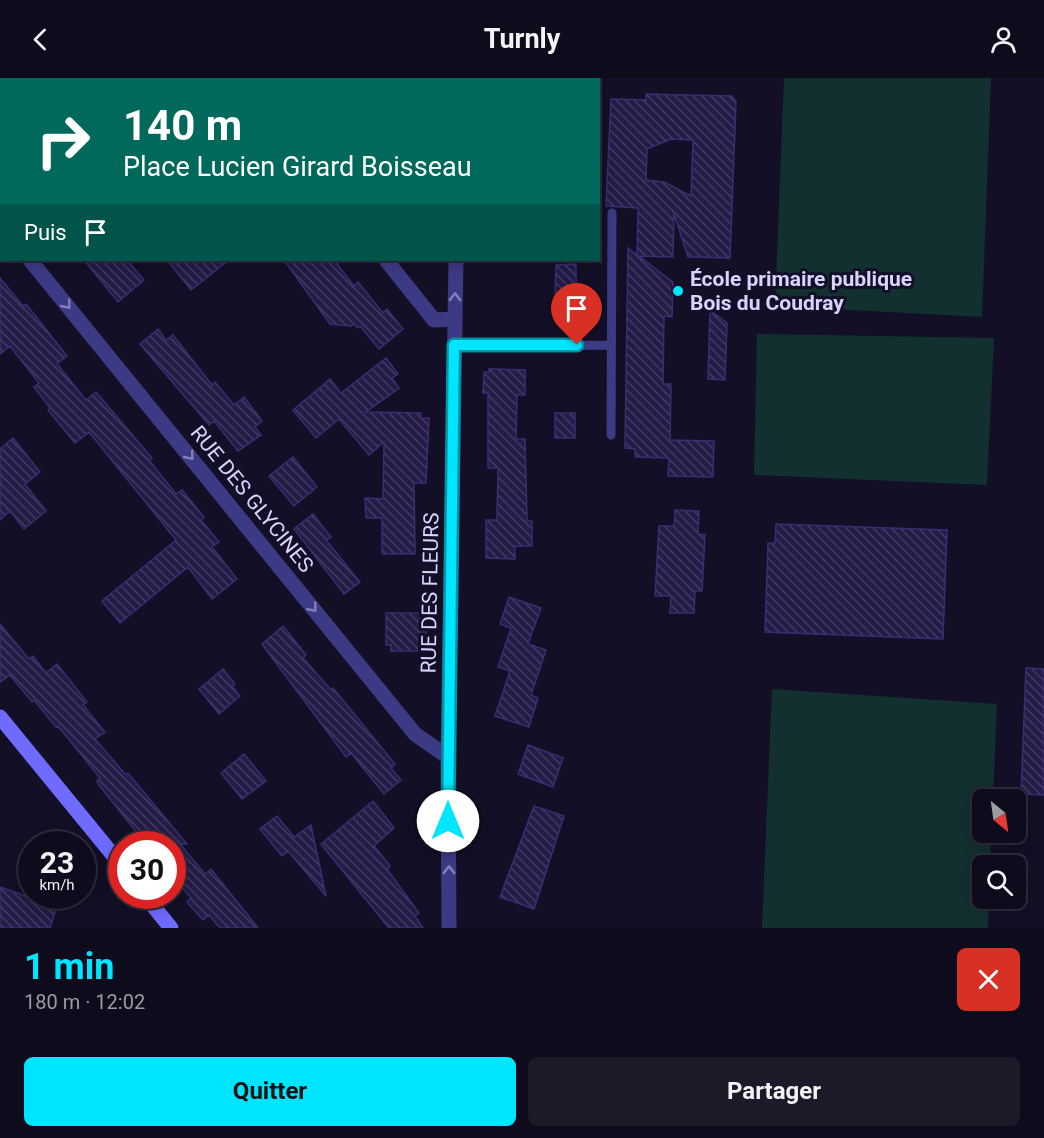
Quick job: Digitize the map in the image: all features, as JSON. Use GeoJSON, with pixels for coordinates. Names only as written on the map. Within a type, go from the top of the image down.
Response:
{"type":"FeatureCollection","features":[{"type":"Feature","properties":{"kind":"street","name":"RUE DES GLYCINES"},"geometry":{"type":"LineString","coordinates":[[31,261],[415,734],[448,757]]}},
{"type":"Feature","properties":{"kind":"street"},"geometry":{"type":"LineString","coordinates":[[387,261],[434,320],[455,319]]}},
{"type":"Feature","properties":{"kind":"street","name":"RUE DES FLEURS"},"geometry":{"type":"LineString","coordinates":[[449,928],[448,757],[456,261]]}},
{"type":"Feature","properties":{"kind":"street"},"geometry":{"type":"LineString","coordinates":[[0,717],[108,849]]}},
{"type":"Feature","properties":{"kind":"street"},"geometry":{"type":"LineString","coordinates":[[156,909],[171,928]]}},
{"type":"Feature","properties":{"kind":"lane"},"geometry":{"type":"LineString","coordinates":[[611,435],[612,213]]}},
{"type":"Feature","properties":{"kind":"lane"},"geometry":{"type":"LineString","coordinates":[[454,345],[611,345]]}},
{"type":"Feature","properties":{"kind":"green space"},"geometry":{"type":"Polygon","coordinates":[[[784,78],[991,78],[982,317],[775,306],[784,78]]]}},
{"type":"Feature","properties":{"kind":"green space"},"geometry":{"type":"Polygon","coordinates":[[[757,334],[994,338],[987,485],[754,475],[757,334]]]}},
{"type":"Feature","properties":{"kind":"green space"},"geometry":{"type":"Polygon","coordinates":[[[772,689],[997,704],[993,789],[972,789],[972,843],[991,843],[991,855],[972,855],[972,909],[989,909],[988,928],[762,928],[772,689]]]}},
{"type":"Feature","properties":{"kind":"building","name":"École primaire publique Bois du Coudray"},"geometry":{"type":"Polygon","coordinates":[[[646,94],[732,96],[736,102],[730,258],[688,257],[674,214],[673,257],[639,256],[673,282],[672,317],[664,316],[663,384],[671,384],[670,440],[714,441],[713,477],[668,476],[669,458],[635,457],[635,449],[625,448],[628,248],[637,255],[638,208],[606,206],[611,99],[646,100],[646,94]],[[671,139],[647,149],[646,180],[664,182],[691,196],[693,140],[671,139]]]}},
{"type":"Feature","properties":{"kind":"building"},"geometry":{"type":"Polygon","coordinates":[[[85,261],[128,261],[144,280],[118,302],[85,261]]]}},
{"type":"Feature","properties":{"kind":"building"},"geometry":{"type":"Polygon","coordinates":[[[168,261],[228,261],[191,290],[168,261]]]}},
{"type":"Feature","properties":{"kind":"building"},"geometry":{"type":"Polygon","coordinates":[[[285,261],[335,261],[354,286],[358,282],[383,313],[387,309],[403,329],[379,349],[360,326],[358,328],[354,324],[351,326],[330,324],[285,261]]]}},
{"type":"Feature","properties":{"kind":"building"},"geometry":{"type":"Polygon","coordinates":[[[576,264],[576,300],[555,299],[556,265],[576,264]]]}},
{"type":"Feature","properties":{"kind":"building"},"geometry":{"type":"Polygon","coordinates":[[[0,278],[23,306],[26,304],[67,356],[57,364],[86,400],[96,392],[152,458],[149,460],[176,494],[182,490],[204,517],[201,520],[219,542],[212,547],[237,579],[212,599],[188,567],[120,623],[102,601],[176,540],[89,432],[75,443],[48,410],[50,408],[34,387],[39,383],[10,346],[0,354],[0,278]]]}},
{"type":"Feature","properties":{"kind":"building"},"geometry":{"type":"Polygon","coordinates":[[[710,310],[727,323],[725,380],[708,379],[710,310]]]}},
{"type":"Feature","properties":{"kind":"building"},"geometry":{"type":"Polygon","coordinates":[[[158,329],[166,340],[173,335],[212,385],[215,382],[234,405],[244,397],[262,421],[255,427],[261,435],[238,451],[214,421],[209,425],[140,344],[158,329]]]}},
{"type":"Feature","properties":{"kind":"building"},"geometry":{"type":"Polygon","coordinates":[[[386,358],[398,374],[392,378],[399,388],[366,412],[421,413],[421,418],[429,418],[426,483],[414,483],[415,554],[382,554],[382,518],[366,518],[365,498],[383,499],[384,442],[369,455],[339,419],[316,438],[293,410],[330,379],[341,393],[386,358]]]}},
{"type":"Feature","properties":{"kind":"building"},"geometry":{"type":"Polygon","coordinates":[[[489,369],[525,370],[525,395],[517,395],[516,439],[525,439],[527,521],[532,521],[532,546],[515,546],[515,559],[486,558],[486,520],[497,520],[498,468],[488,468],[488,393],[483,393],[484,372],[489,372],[489,369]]]}},
{"type":"Feature","properties":{"kind":"building"},"geometry":{"type":"Polygon","coordinates":[[[555,413],[575,413],[575,438],[555,438],[555,413]]]}},
{"type":"Feature","properties":{"kind":"building"},"geometry":{"type":"Polygon","coordinates":[[[13,438],[40,472],[25,484],[46,511],[24,529],[10,511],[0,520],[0,449],[13,438]]]}},
{"type":"Feature","properties":{"kind":"building"},"geometry":{"type":"Polygon","coordinates":[[[293,457],[317,487],[294,506],[269,476],[293,457]]]}},
{"type":"Feature","properties":{"kind":"building"},"geometry":{"type":"Polygon","coordinates":[[[675,510],[699,511],[698,534],[705,535],[702,591],[695,591],[694,613],[670,613],[671,596],[655,596],[659,526],[674,526],[675,510]]]}},
{"type":"Feature","properties":{"kind":"building"},"geometry":{"type":"Polygon","coordinates":[[[313,514],[331,537],[326,540],[360,582],[344,594],[294,529],[313,514]]]}},
{"type":"Feature","properties":{"kind":"building"},"geometry":{"type":"Polygon","coordinates":[[[776,524],[947,530],[943,639],[765,632],[768,543],[775,543],[776,524]]]}},
{"type":"Feature","properties":{"kind":"building"},"geometry":{"type":"Polygon","coordinates":[[[509,597],[541,608],[528,644],[546,650],[531,695],[538,698],[529,727],[495,716],[510,671],[498,667],[511,628],[500,624],[509,597]]]}},
{"type":"Feature","properties":{"kind":"building"},"geometry":{"type":"Polygon","coordinates":[[[386,613],[421,613],[421,632],[426,632],[426,651],[391,651],[391,645],[386,645],[386,613]]]}},
{"type":"Feature","properties":{"kind":"building"},"geometry":{"type":"Polygon","coordinates":[[[0,624],[29,659],[33,656],[46,673],[57,664],[87,702],[83,705],[105,732],[95,739],[126,775],[128,773],[176,831],[136,831],[98,784],[97,781],[100,778],[58,726],[56,727],[34,700],[32,702],[10,675],[0,682],[0,624]]]}},
{"type":"Feature","properties":{"kind":"building"},"geometry":{"type":"Polygon","coordinates":[[[283,626],[306,655],[303,658],[331,690],[333,688],[395,764],[391,768],[401,780],[384,794],[351,753],[346,757],[262,644],[283,626]]]}},
{"type":"Feature","properties":{"kind":"building"},"geometry":{"type":"Polygon","coordinates":[[[1026,668],[1044,669],[1044,795],[1026,794],[1026,789],[1021,789],[1026,668]]]}},
{"type":"Feature","properties":{"kind":"building"},"geometry":{"type":"Polygon","coordinates":[[[223,669],[235,684],[232,686],[240,696],[219,714],[199,689],[223,669]]]}},
{"type":"Feature","properties":{"kind":"building"},"geometry":{"type":"Polygon","coordinates":[[[528,745],[563,758],[553,787],[518,774],[528,745]]]}},
{"type":"Feature","properties":{"kind":"building"},"geometry":{"type":"Polygon","coordinates":[[[244,754],[266,781],[242,799],[221,773],[244,754]]]}},
{"type":"Feature","properties":{"kind":"building"},"geometry":{"type":"Polygon","coordinates":[[[373,801],[394,828],[374,846],[390,866],[387,869],[419,913],[415,916],[423,928],[389,928],[321,844],[373,801]]]}},
{"type":"Feature","properties":{"kind":"building"},"geometry":{"type":"Polygon","coordinates":[[[534,806],[564,816],[534,909],[500,897],[534,806]]]}},
{"type":"Feature","properties":{"kind":"building"},"geometry":{"type":"Polygon","coordinates":[[[277,816],[294,837],[311,825],[326,896],[288,851],[282,856],[260,829],[277,816]]]}},
{"type":"Feature","properties":{"kind":"building"},"geometry":{"type":"Polygon","coordinates":[[[186,851],[205,874],[211,869],[258,928],[220,928],[209,915],[203,920],[187,902],[191,898],[186,892],[186,851]]]}},
{"type":"Feature","properties":{"kind":"building"},"geometry":{"type":"Polygon","coordinates":[[[0,887],[18,893],[18,909],[56,909],[50,928],[0,928],[0,887]]]}},
{"type":"Feature","properties":{"kind":"place","name":"École primaire publique Bois du Coudray"},"geometry":{"type":"Point","coordinates":[678,291]}},
{"type":"Feature","properties":{"kind":"route"},"geometry":{"type":"LineString","coordinates":[[448,821],[454,345],[577,345]]}}]}
